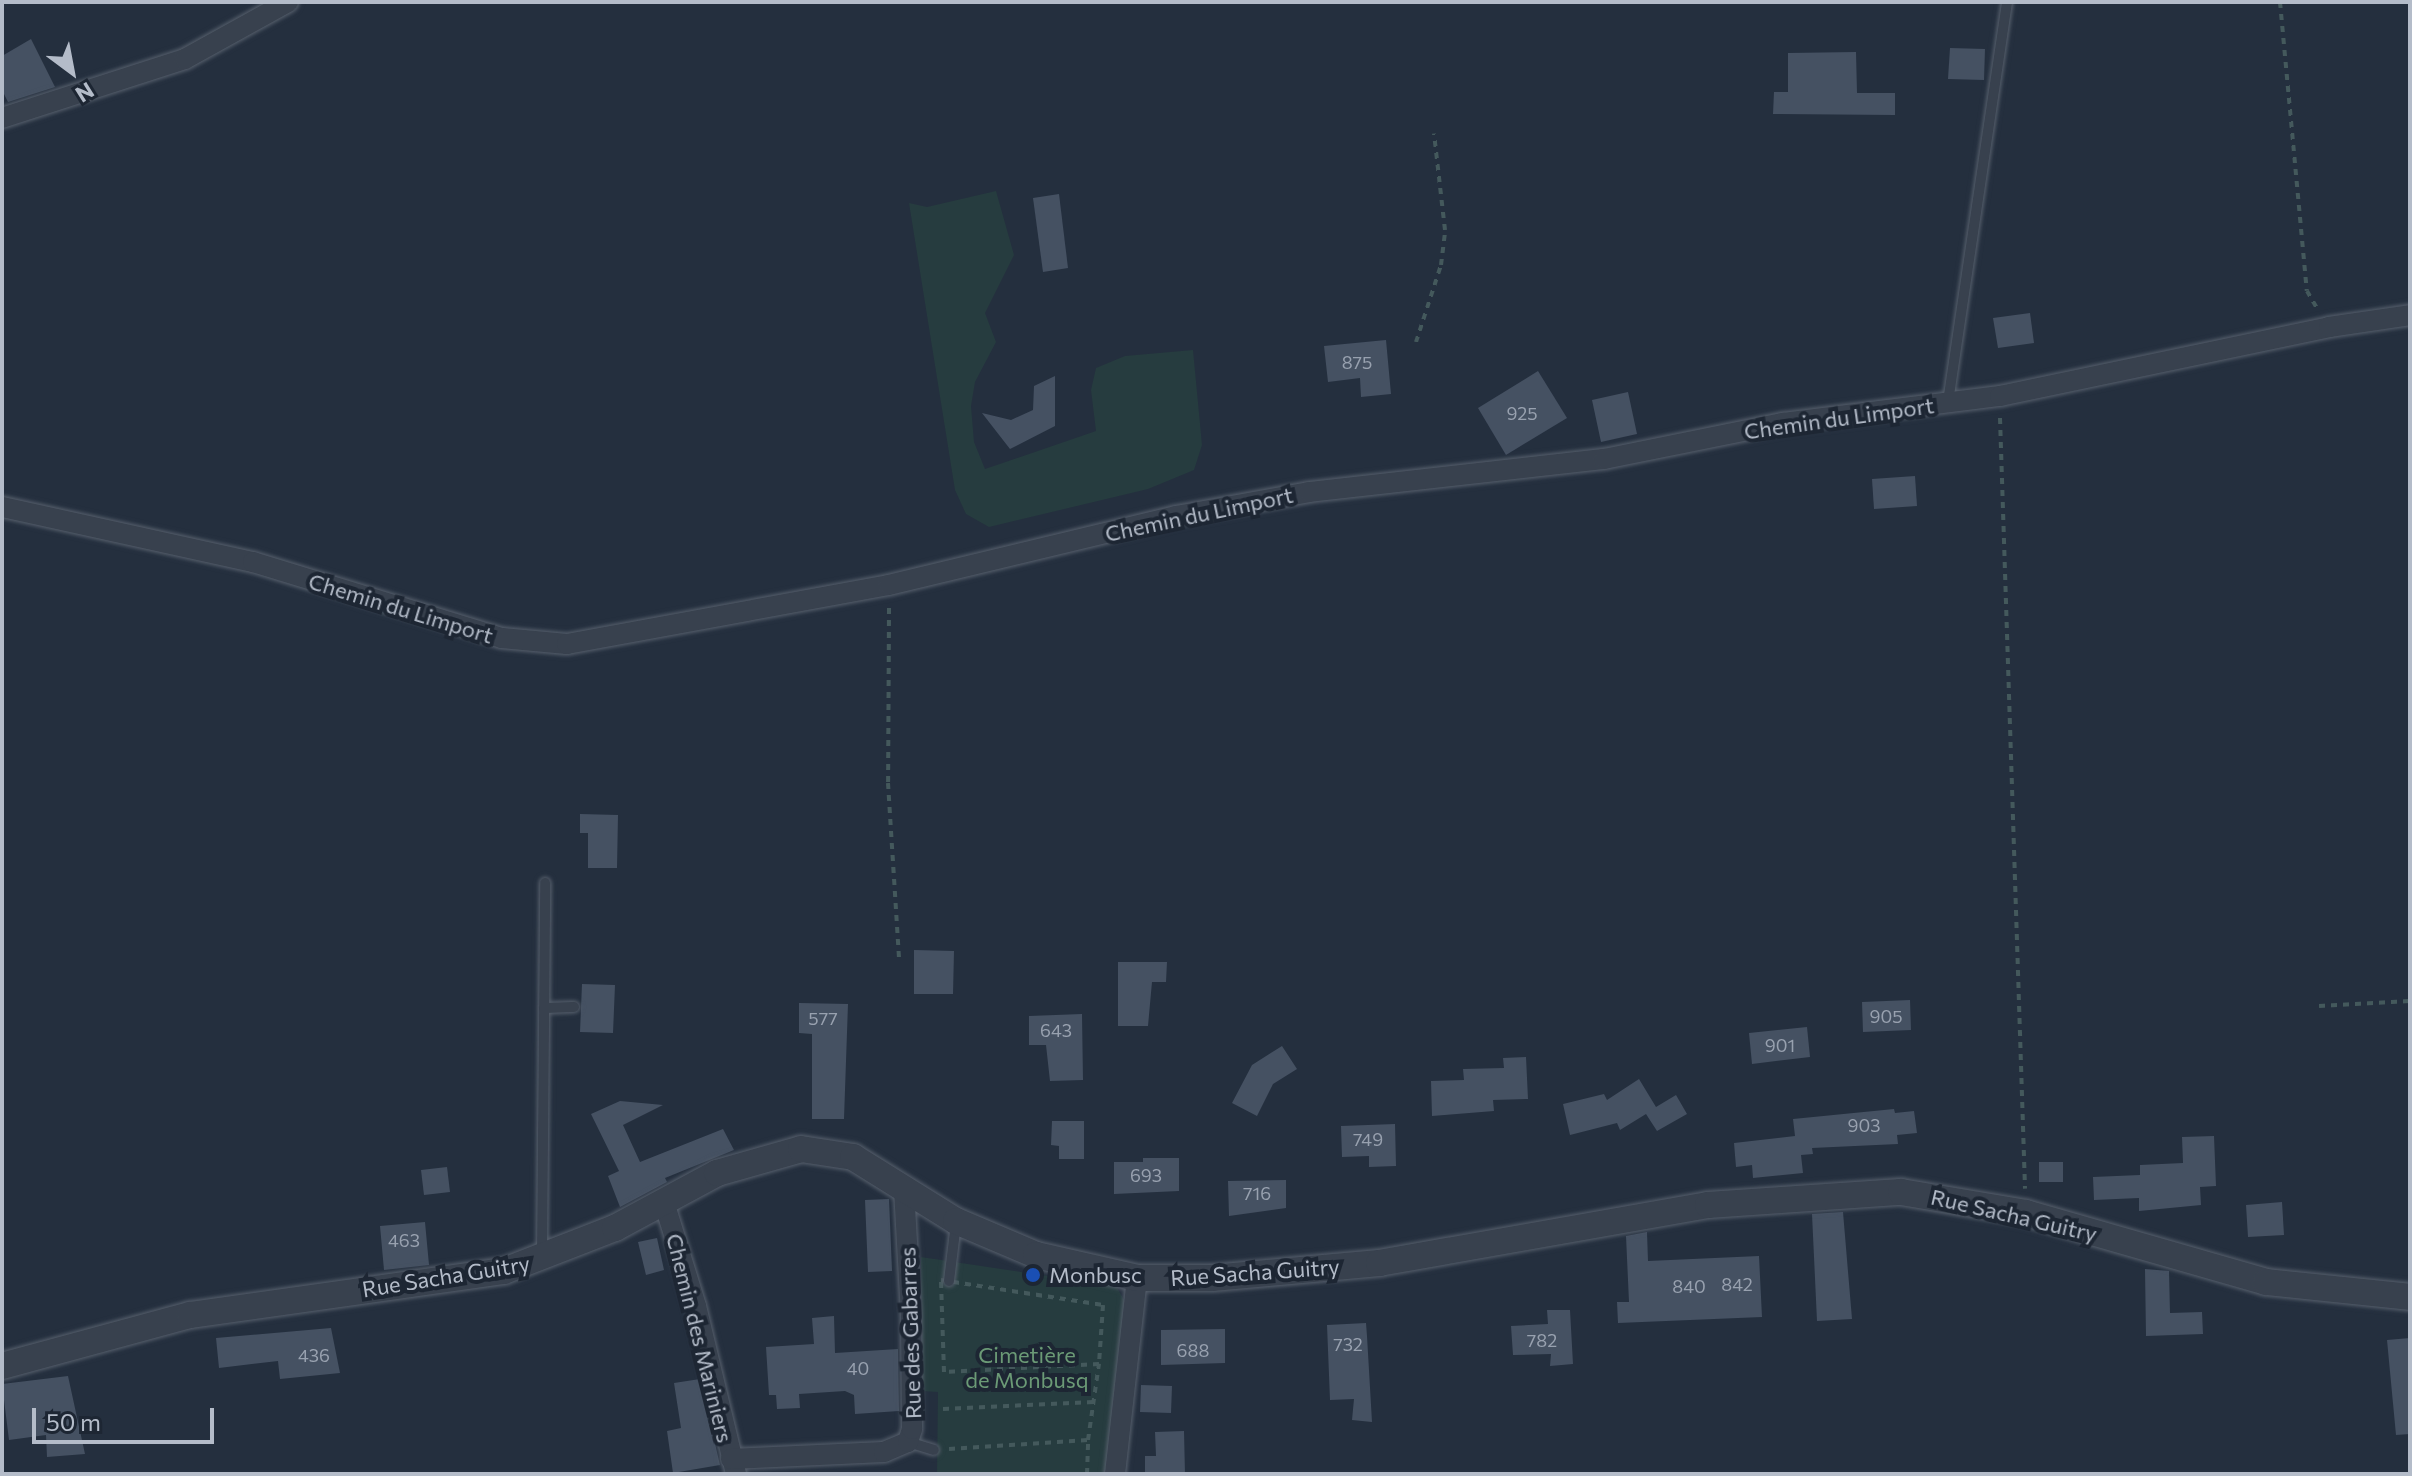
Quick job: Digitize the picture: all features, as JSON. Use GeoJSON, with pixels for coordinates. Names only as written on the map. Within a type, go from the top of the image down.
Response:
{"type":"FeatureCollection","features":[{"type":"Feature","properties":{"kind":"street"},"geometry":{"type":"LineString","coordinates":[[2,118],[185,59],[288,2]]}},
{"type":"Feature","properties":{"kind":"street","name":"Chemin du Limport"},"geometry":{"type":"LineString","coordinates":[[2,507],[253,562],[502,638],[567,644],[889,585],[1176,516],[1309,492],[1604,459],[1783,423],[2000,396],[2329,327],[2410,315]]}},
{"type":"Feature","properties":{"kind":"street","name":"Rue Sacha Guitry"},"geometry":{"type":"LineString","coordinates":[[2,1366],[190,1315],[504,1271],[542,1260],[717,1173],[801,1149],[853,1157],[956,1221],[1036,1255],[1137,1278],[1212,1278],[1379,1263],[1708,1205],[1832,1193],[1932,1194],[2026,1213],[2266,1282],[2410,1297]]}},
{"type":"Feature","properties":{"kind":"street","name":"Rue des Gabarres"},"geometry":{"type":"LineString","coordinates":[[733,1467],[884,1452],[908,1442],[912,1429],[911,1314],[904,1187]]}},
{"type":"Feature","properties":{"kind":"street","name":"Chemin des Mariniers"},"geometry":{"type":"LineString","coordinates":[[664,1202],[696,1306],[733,1467]]}},
{"type":"Feature","properties":{"kind":"street"},"geometry":{"type":"LineString","coordinates":[[1115,1474],[1137,1278]]}},
{"type":"Feature","properties":{"kind":"lane"},"geometry":{"type":"LineString","coordinates":[[1948,402],[2007,2]]}},
{"type":"Feature","properties":{"kind":"lane"},"geometry":{"type":"LineString","coordinates":[[542,1260],[545,883]]}},
{"type":"Feature","properties":{"kind":"lane"},"geometry":{"type":"LineString","coordinates":[[544,1008],[574,1007]]}},
{"type":"Feature","properties":{"kind":"lane"},"geometry":{"type":"LineString","coordinates":[[949,1281],[956,1221]]}},
{"type":"Feature","properties":{"kind":"lane"},"geometry":{"type":"LineString","coordinates":[[908,1442],[934,1450]]}},
{"type":"Feature","properties":{"kind":"path"},"geometry":{"type":"LineString","coordinates":[[2280,2],[2307,291],[2329,327]]}},
{"type":"Feature","properties":{"kind":"path"},"geometry":{"type":"LineString","coordinates":[[1416,342],[1441,265],[1445,230],[1434,134]]}},
{"type":"Feature","properties":{"kind":"path"},"geometry":{"type":"LineString","coordinates":[[2000,396],[2026,1213]]}},
{"type":"Feature","properties":{"kind":"path"},"geometry":{"type":"LineString","coordinates":[[889,585],[888,783],[899,958]]}},
{"type":"Feature","properties":{"kind":"path"},"geometry":{"type":"LineString","coordinates":[[2319,1006],[2410,1001]]}},
{"type":"Feature","properties":{"kind":"path"},"geometry":{"type":"LineString","coordinates":[[1087,1474],[1088,1440],[1099,1364],[1103,1305],[941,1280],[944,1372],[1099,1364]]}},
{"type":"Feature","properties":{"kind":"path"},"geometry":{"type":"LineString","coordinates":[[943,1409],[1094,1402]]}},
{"type":"Feature","properties":{"kind":"path"},"geometry":{"type":"LineString","coordinates":[[934,1450],[1088,1440]]}},
{"type":"Feature","properties":{"kind":"green space"},"geometry":{"type":"Polygon","coordinates":[[[996,191],[1014,255],[985,313],[996,342],[975,382],[971,406],[974,442],[985,469],[1096,431],[1091,390],[1096,368],[1125,356],[1193,350],[1202,445],[1194,470],[1148,489],[989,527],[966,514],[955,490],[909,203],[927,207],[996,191]]]}},
{"type":"Feature","properties":{"kind":"green space","name":"Cimetière de Monbusq"},"geometry":{"type":"Polygon","coordinates":[[[921,1257],[1116,1286],[1127,1305],[1105,1474],[937,1474],[938,1392],[922,1391],[921,1257]]]}},
{"type":"Feature","properties":{"kind":"building"},"geometry":{"type":"Polygon","coordinates":[[[31,39],[55,87],[8,102],[2,90],[2,56],[31,39]]]}},
{"type":"Feature","properties":{"kind":"building"},"geometry":{"type":"Polygon","coordinates":[[[1950,48],[1985,49],[1984,80],[1948,79],[1950,48]]]}},
{"type":"Feature","properties":{"kind":"building"},"geometry":{"type":"Polygon","coordinates":[[[1856,52],[1857,93],[1895,93],[1895,115],[1773,114],[1774,92],[1788,92],[1788,53],[1856,52]]]}},
{"type":"Feature","properties":{"kind":"building"},"geometry":{"type":"Polygon","coordinates":[[[1059,194],[1068,268],[1043,272],[1033,198],[1059,194]]]}},
{"type":"Feature","properties":{"kind":"building"},"geometry":{"type":"Polygon","coordinates":[[[2030,313],[2034,343],[1998,348],[1993,318],[2030,313]]]}},
{"type":"Feature","properties":{"kind":"building"},"geometry":{"type":"Polygon","coordinates":[[[1386,340],[1391,394],[1361,397],[1360,378],[1328,382],[1324,346],[1386,340]]]}},
{"type":"Feature","properties":{"kind":"building"},"geometry":{"type":"Polygon","coordinates":[[[1538,371],[1567,418],[1506,455],[1478,408],[1538,371]]]}},
{"type":"Feature","properties":{"kind":"building"},"geometry":{"type":"Polygon","coordinates":[[[1055,376],[1055,426],[1010,449],[982,413],[1011,420],[1033,410],[1034,386],[1055,376]]]}},
{"type":"Feature","properties":{"kind":"building"},"geometry":{"type":"Polygon","coordinates":[[[1628,392],[1637,434],[1601,442],[1592,400],[1628,392]]]}},
{"type":"Feature","properties":{"kind":"building"},"geometry":{"type":"Polygon","coordinates":[[[1915,476],[1917,506],[1874,509],[1872,479],[1915,476]]]}},
{"type":"Feature","properties":{"kind":"building"},"geometry":{"type":"Polygon","coordinates":[[[580,814],[618,815],[617,868],[588,868],[588,833],[580,833],[580,814]]]}},
{"type":"Feature","properties":{"kind":"building"},"geometry":{"type":"Polygon","coordinates":[[[914,950],[954,951],[953,994],[914,994],[914,950]]]}},
{"type":"Feature","properties":{"kind":"building"},"geometry":{"type":"Polygon","coordinates":[[[1118,962],[1167,962],[1166,982],[1152,982],[1148,1026],[1118,1026],[1118,962]]]}},
{"type":"Feature","properties":{"kind":"building"},"geometry":{"type":"Polygon","coordinates":[[[582,984],[615,985],[613,1033],[580,1032],[582,984]]]}},
{"type":"Feature","properties":{"kind":"building"},"geometry":{"type":"Polygon","coordinates":[[[1910,1000],[1911,1030],[1863,1032],[1862,1002],[1910,1000]]]}},
{"type":"Feature","properties":{"kind":"building"},"geometry":{"type":"Polygon","coordinates":[[[799,1003],[848,1004],[844,1119],[812,1119],[812,1034],[799,1033],[799,1003]]]}},
{"type":"Feature","properties":{"kind":"building"},"geometry":{"type":"Polygon","coordinates":[[[1082,1014],[1083,1080],[1050,1081],[1046,1045],[1029,1045],[1029,1016],[1082,1014]]]}},
{"type":"Feature","properties":{"kind":"building"},"geometry":{"type":"Polygon","coordinates":[[[1807,1027],[1810,1057],[1752,1064],[1749,1033],[1807,1027]]]}},
{"type":"Feature","properties":{"kind":"building"},"geometry":{"type":"Polygon","coordinates":[[[1282,1046],[1297,1069],[1273,1084],[1257,1116],[1232,1103],[1252,1065],[1282,1046]]]}},
{"type":"Feature","properties":{"kind":"building"},"geometry":{"type":"Polygon","coordinates":[[[1526,1057],[1528,1099],[1493,1100],[1494,1111],[1432,1116],[1431,1081],[1464,1080],[1463,1069],[1504,1068],[1503,1058],[1526,1057]]]}},
{"type":"Feature","properties":{"kind":"building"},"geometry":{"type":"Polygon","coordinates":[[[1639,1079],[1656,1107],[1676,1095],[1687,1114],[1657,1131],[1646,1114],[1620,1130],[1617,1123],[1570,1135],[1563,1104],[1604,1094],[1607,1100],[1639,1079]]]}},
{"type":"Feature","properties":{"kind":"building"},"geometry":{"type":"Polygon","coordinates":[[[620,1101],[663,1105],[623,1125],[640,1162],[723,1129],[734,1150],[665,1178],[667,1182],[620,1207],[608,1176],[619,1171],[591,1114],[620,1101]]]}},
{"type":"Feature","properties":{"kind":"building"},"geometry":{"type":"Polygon","coordinates":[[[1894,1109],[1895,1113],[1914,1111],[1917,1133],[1897,1135],[1898,1144],[1812,1148],[1813,1154],[1801,1155],[1803,1173],[1753,1178],[1752,1165],[1736,1167],[1734,1143],[1795,1136],[1793,1119],[1894,1109]]]}},
{"type":"Feature","properties":{"kind":"building"},"geometry":{"type":"Polygon","coordinates":[[[1052,1121],[1084,1121],[1084,1159],[1059,1159],[1059,1146],[1051,1145],[1052,1121]]]}},
{"type":"Feature","properties":{"kind":"building"},"geometry":{"type":"Polygon","coordinates":[[[1395,1124],[1396,1166],[1369,1167],[1369,1156],[1342,1157],[1341,1126],[1395,1124]]]}},
{"type":"Feature","properties":{"kind":"building"},"geometry":{"type":"Polygon","coordinates":[[[2214,1136],[2216,1186],[2200,1187],[2201,1205],[2139,1211],[2139,1198],[2094,1200],[2093,1177],[2140,1175],[2140,1165],[2183,1163],[2182,1137],[2214,1136]]]}},
{"type":"Feature","properties":{"kind":"building"},"geometry":{"type":"Polygon","coordinates":[[[1143,1158],[1179,1158],[1179,1191],[1114,1194],[1114,1162],[1143,1162],[1143,1158]]]}},
{"type":"Feature","properties":{"kind":"building"},"geometry":{"type":"Polygon","coordinates":[[[2039,1162],[2063,1162],[2063,1182],[2039,1182],[2039,1162]]]}},
{"type":"Feature","properties":{"kind":"building"},"geometry":{"type":"Polygon","coordinates":[[[447,1167],[450,1192],[424,1195],[421,1170],[447,1167]]]}},
{"type":"Feature","properties":{"kind":"building"},"geometry":{"type":"Polygon","coordinates":[[[1286,1180],[1286,1208],[1229,1216],[1228,1181],[1286,1180]]]}},
{"type":"Feature","properties":{"kind":"building"},"geometry":{"type":"Polygon","coordinates":[[[889,1199],[892,1271],[868,1272],[865,1200],[889,1199]]]}},
{"type":"Feature","properties":{"kind":"building"},"geometry":{"type":"Polygon","coordinates":[[[2282,1202],[2284,1235],[2248,1237],[2246,1205],[2282,1202]]]}},
{"type":"Feature","properties":{"kind":"building"},"geometry":{"type":"Polygon","coordinates":[[[1843,1212],[1852,1319],[1817,1321],[1812,1214],[1843,1212]]]}},
{"type":"Feature","properties":{"kind":"building"},"geometry":{"type":"Polygon","coordinates":[[[425,1222],[429,1265],[384,1270],[380,1226],[425,1222]]]}},
{"type":"Feature","properties":{"kind":"building"},"geometry":{"type":"Polygon","coordinates":[[[1647,1232],[1648,1261],[1759,1256],[1762,1317],[1618,1323],[1617,1302],[1629,1302],[1626,1236],[1647,1232]]]}},
{"type":"Feature","properties":{"kind":"building"},"geometry":{"type":"Polygon","coordinates":[[[657,1238],[664,1270],[646,1275],[638,1242],[657,1238]]]}},
{"type":"Feature","properties":{"kind":"building"},"geometry":{"type":"Polygon","coordinates":[[[2145,1269],[2169,1271],[2170,1313],[2202,1312],[2203,1334],[2146,1336],[2145,1269]]]}},
{"type":"Feature","properties":{"kind":"building"},"geometry":{"type":"Polygon","coordinates":[[[1547,1310],[1570,1310],[1573,1364],[1550,1366],[1551,1354],[1513,1355],[1511,1326],[1548,1324],[1547,1310]]]}},
{"type":"Feature","properties":{"kind":"building"},"geometry":{"type":"Polygon","coordinates":[[[834,1316],[835,1353],[898,1349],[899,1411],[855,1414],[854,1395],[845,1391],[799,1394],[800,1408],[777,1409],[776,1395],[769,1395],[766,1347],[814,1344],[812,1318],[834,1316]]]}},
{"type":"Feature","properties":{"kind":"building"},"geometry":{"type":"Polygon","coordinates":[[[1366,1323],[1372,1422],[1352,1420],[1354,1399],[1330,1400],[1327,1325],[1366,1323]]]}},
{"type":"Feature","properties":{"kind":"building"},"geometry":{"type":"Polygon","coordinates":[[[331,1328],[340,1373],[280,1379],[278,1361],[219,1368],[216,1338],[331,1328]]]}},
{"type":"Feature","properties":{"kind":"building"},"geometry":{"type":"Polygon","coordinates":[[[1225,1329],[1225,1363],[1161,1365],[1161,1330],[1225,1329]]]}},
{"type":"Feature","properties":{"kind":"building"},"geometry":{"type":"Polygon","coordinates":[[[2410,1338],[2410,1434],[2396,1435],[2387,1340],[2410,1338]]]}},
{"type":"Feature","properties":{"kind":"building"},"geometry":{"type":"Polygon","coordinates":[[[68,1376],[85,1454],[47,1457],[46,1435],[9,1440],[2,1384],[68,1376]]]}},
{"type":"Feature","properties":{"kind":"building"},"geometry":{"type":"Polygon","coordinates":[[[700,1379],[720,1465],[673,1473],[667,1431],[681,1428],[674,1383],[700,1379]]]}},
{"type":"Feature","properties":{"kind":"building"},"geometry":{"type":"Polygon","coordinates":[[[1141,1385],[1172,1386],[1171,1413],[1140,1412],[1141,1385]]]}},
{"type":"Feature","properties":{"kind":"building"},"geometry":{"type":"Polygon","coordinates":[[[1184,1431],[1185,1474],[1145,1474],[1145,1456],[1156,1456],[1155,1432],[1184,1431]]]}},
{"type":"Feature","properties":{"kind":"place","name":"Monbusc"},"geometry":{"type":"Point","coordinates":[1033,1275]}}]}
